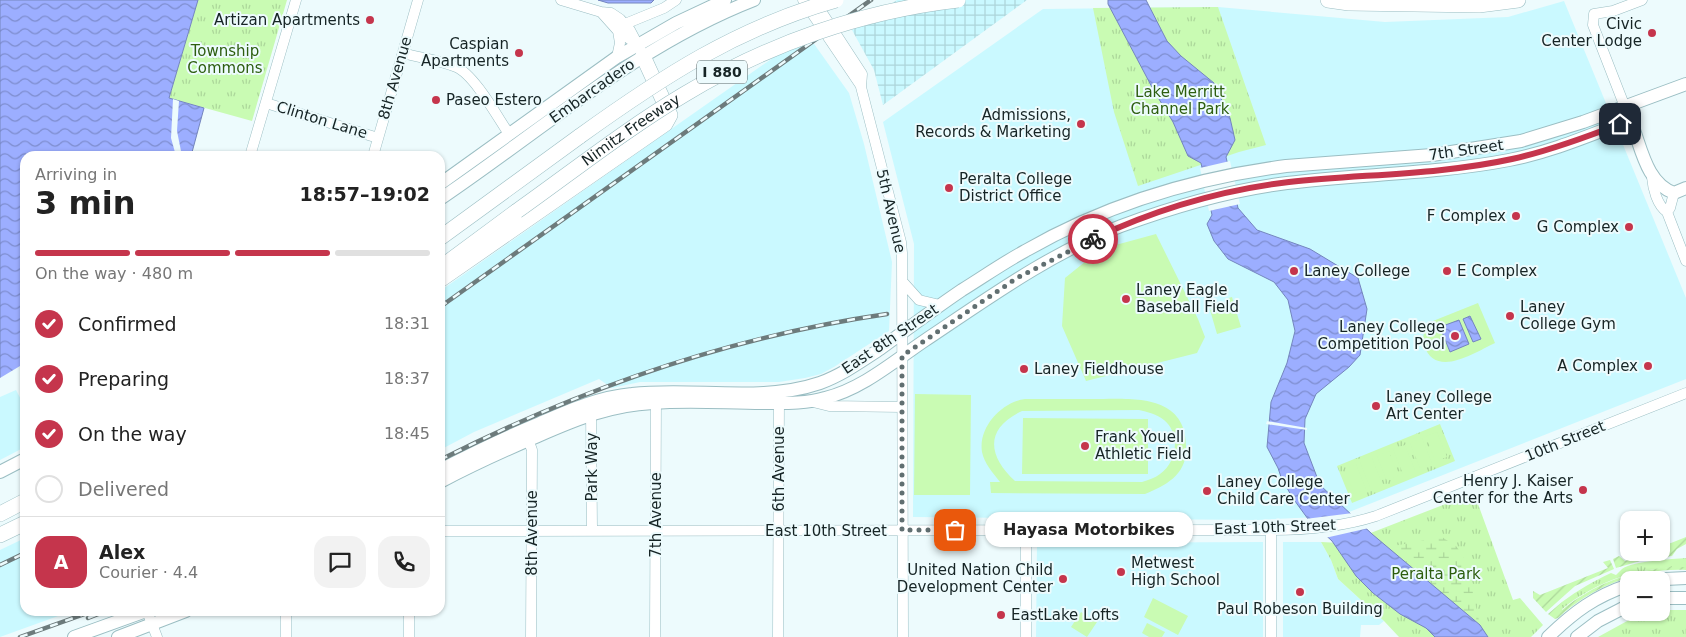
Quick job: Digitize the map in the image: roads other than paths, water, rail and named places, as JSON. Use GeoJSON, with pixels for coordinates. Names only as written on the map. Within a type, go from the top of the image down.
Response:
{"type":"FeatureCollection","features":[{"type":"Feature","properties":{"kind":"highway","name":"Nimitz Freeway"},"geometry":{"type":"LineString","coordinates":[[445,234],[629,101],[690,62],[753,30],[836,0]]}},
{"type":"Feature","properties":{"kind":"highway","name":"Nimitz Freeway"},"geometry":{"type":"LineString","coordinates":[[445,264],[656,112],[690,90],[741,63],[786,43],[849,22],[913,7],[958,0]]}},
{"type":"Feature","properties":{"kind":"highway"},"geometry":{"type":"LineString","coordinates":[[1328,0],[1479,5],[1518,0]]}},
{"type":"Feature","properties":{"kind":"highway"},"geometry":{"type":"LineString","coordinates":[[445,277],[665,124],[670,115],[640,50]]}},
{"type":"Feature","properties":{"kind":"highway"},"geometry":{"type":"LineString","coordinates":[[0,514],[20,504]]}},
{"type":"Feature","properties":{"kind":"highway"},"geometry":{"type":"LineString","coordinates":[[0,535],[20,525]]}},
{"type":"Feature","properties":{"kind":"main road","name":"Embarcadero"},"geometry":{"type":"LineString","coordinates":[[445,195],[622,71],[640,50],[676,23],[725,0]]}},
{"type":"Feature","properties":{"kind":"main road","name":"Embarcadero"},"geometry":{"type":"LineString","coordinates":[[445,180],[617,57],[668,42],[715,17],[754,0]]}},
{"type":"Feature","properties":{"kind":"main road","name":"7th Street"},"geometry":{"type":"LineString","coordinates":[[1238,172],[1286,166],[1477,150],[1521,141],[1556,131],[1686,84]]}},
{"type":"Feature","properties":{"kind":"main road"},"geometry":{"type":"LineString","coordinates":[[1680,190],[1661,186],[1652,177],[1631,123],[1636,113],[1644,105],[1686,84]]}},
{"type":"Feature","properties":{"kind":"main road","name":"7th Street"},"geometry":{"type":"LineString","coordinates":[[1244,190],[1289,182],[1444,170],[1511,160],[1558,148],[1631,123]]}},
{"type":"Feature","properties":{"kind":"main road","name":"East 8th Street"},"geometry":{"type":"LineString","coordinates":[[779,397],[832,378],[856,365],[940,305],[1025,250],[1071,227],[1135,201],[1192,183],[1238,172]]}},
{"type":"Feature","properties":{"kind":"main road","name":"East 8th Street"},"geometry":{"type":"LineString","coordinates":[[445,468],[591,408],[616,407],[656,397],[779,397],[809,401],[825,398],[852,388],[866,380],[1024,274],[1119,227],[1198,200],[1244,190]]}},
{"type":"Feature","properties":{"kind":"main road","name":"East 8th Street"},"geometry":{"type":"LineString","coordinates":[[445,479],[526,435]]}},
{"type":"Feature","properties":{"kind":"main road"},"geometry":{"type":"LineString","coordinates":[[0,472],[20,462]]}},
{"type":"Feature","properties":{"kind":"main road"},"geometry":{"type":"LineString","coordinates":[[1670,579],[1686,578]]}},
{"type":"Feature","properties":{"kind":"main road"},"geometry":{"type":"LineString","coordinates":[[1548,637],[1571,615],[1587,604],[1608,592],[1620,588]]}},
{"type":"Feature","properties":{"kind":"main road"},"geometry":{"type":"LineString","coordinates":[[1670,597],[1686,598]]}},
{"type":"Feature","properties":{"kind":"main road"},"geometry":{"type":"LineString","coordinates":[[1577,637],[1598,621],[1620,610]]}},
{"type":"Feature","properties":{"kind":"main road"},"geometry":{"type":"LineString","coordinates":[[74,637],[132,616]]}},
{"type":"Feature","properties":{"kind":"main road"},"geometry":{"type":"LineString","coordinates":[[118,637],[174,616]]}},
{"type":"Feature","properties":{"kind":"street"},"geometry":{"type":"LineString","coordinates":[[252,151],[296,0]]}},
{"type":"Feature","properties":{"kind":"street","name":"8th Avenue"},"geometry":{"type":"LineString","coordinates":[[374,151],[418,0]]}},
{"type":"Feature","properties":{"kind":"street"},"geometry":{"type":"LineString","coordinates":[[561,0],[601,12],[611,13],[625,24],[640,50]]}},
{"type":"Feature","properties":{"kind":"street"},"geometry":{"type":"LineString","coordinates":[[625,24],[664,8],[676,0]]}},
{"type":"Feature","properties":{"kind":"street","name":"5th Avenue"},"geometry":{"type":"LineString","coordinates":[[803,0],[861,87]]}},
{"type":"Feature","properties":{"kind":"street","name":"5th Avenue"},"geometry":{"type":"LineString","coordinates":[[813,0],[862,74],[861,87],[901,242],[903,637]]}},
{"type":"Feature","properties":{"kind":"street"},"geometry":{"type":"LineString","coordinates":[[1631,123],[1593,25],[1594,14],[1613,11],[1642,0]]}},
{"type":"Feature","properties":{"kind":"street"},"geometry":{"type":"LineString","coordinates":[[601,12],[618,32],[640,50]]}},
{"type":"Feature","properties":{"kind":"street"},"geometry":{"type":"LineString","coordinates":[[617,57],[620,43],[618,32]]}},
{"type":"Feature","properties":{"kind":"street"},"geometry":{"type":"LineString","coordinates":[[403,53],[458,67],[474,82],[509,134]]}},
{"type":"Feature","properties":{"kind":"street","name":"Clinton Lane"},"geometry":{"type":"LineString","coordinates":[[266,103],[378,138]]}},
{"type":"Feature","properties":{"kind":"street"},"geometry":{"type":"LineString","coordinates":[[1652,177],[1654,190],[1661,208],[1667,212],[1686,261]]}},
{"type":"Feature","properties":{"kind":"street"},"geometry":{"type":"LineString","coordinates":[[1667,212],[1680,190]]}},
{"type":"Feature","properties":{"kind":"street"},"geometry":{"type":"LineString","coordinates":[[902,281],[919,300],[940,305]]}},
{"type":"Feature","properties":{"kind":"street","name":"10th Street"},"geometry":{"type":"LineString","coordinates":[[1360,521],[1686,393]]}},
{"type":"Feature","properties":{"kind":"street","name":"7th Avenue"},"geometry":{"type":"LineString","coordinates":[[655,637],[656,397]]}},
{"type":"Feature","properties":{"kind":"street","name":"6th Avenue"},"geometry":{"type":"LineString","coordinates":[[778,637],[779,397]]}},
{"type":"Feature","properties":{"kind":"street","name":"East 8th Street"},"geometry":{"type":"LineString","coordinates":[[809,401],[829,406],[902,407]]}},
{"type":"Feature","properties":{"kind":"street","name":"Park Way"},"geometry":{"type":"LineString","coordinates":[[591,408],[592,531]]}},
{"type":"Feature","properties":{"kind":"street","name":"8th Avenue"},"geometry":{"type":"LineString","coordinates":[[526,435],[532,450],[531,637]]}},
{"type":"Feature","properties":{"kind":"street","name":"East 10th Street"},"geometry":{"type":"LineString","coordinates":[[445,531],[1295,530],[1339,526],[1360,521]]}},
{"type":"Feature","properties":{"kind":"street"},"geometry":{"type":"LineString","coordinates":[[1026,530],[1026,637]]}},
{"type":"Feature","properties":{"kind":"street"},"geometry":{"type":"LineString","coordinates":[[1271,530],[1271,637]]}},
{"type":"Feature","properties":{"kind":"street"},"geometry":{"type":"LineString","coordinates":[[148,616],[157,637]]}},
{"type":"Feature","properties":{"kind":"street"},"geometry":{"type":"LineString","coordinates":[[286,616],[286,637]]}},
{"type":"Feature","properties":{"kind":"street"},"geometry":{"type":"LineString","coordinates":[[409,616],[409,637]]}},
{"type":"Feature","properties":{"kind":"water"},"geometry":{"type":"Polygon","coordinates":[[[0,0],[198,0],[169,98],[204,108],[192,151],[20,151],[20,374],[0,385],[0,0]]]}},
{"type":"Feature","properties":{"kind":"water"},"geometry":{"type":"Polygon","coordinates":[[[598,0],[654,0],[651,3],[608,3],[598,0]]]}},
{"type":"Feature","properties":{"kind":"water"},"geometry":{"type":"Polygon","coordinates":[[[1108,0],[1146,0],[1167,41],[1181,56],[1214,83],[1230,118],[1235,140],[1226,157],[1238,208],[1257,230],[1310,249],[1358,278],[1367,309],[1360,355],[1349,367],[1316,394],[1305,419],[1304,443],[1320,485],[1372,534],[1480,625],[1488,637],[1435,637],[1426,628],[1400,614],[1373,593],[1356,576],[1332,541],[1308,519],[1292,497],[1267,447],[1271,402],[1287,363],[1295,331],[1288,300],[1274,282],[1228,259],[1214,241],[1207,224],[1212,215],[1201,163],[1188,156],[1173,122],[1154,91],[1108,4],[1108,0]]]}},
{"type":"Feature","properties":{"kind":"water"},"geometry":{"type":"Polygon","coordinates":[[[1470,316],[1481,339],[1473,342],[1463,319],[1470,316]]]}},
{"type":"Feature","properties":{"kind":"water","name":"Laney College Competition Pool"},"geometry":{"type":"Polygon","coordinates":[[[1459,320],[1469,344],[1450,352],[1440,327],[1459,320]]]}},
{"type":"Feature","properties":{"kind":"railway"},"geometry":{"type":"LineString","coordinates":[[445,303],[871,0]]}},
{"type":"Feature","properties":{"kind":"railway"},"geometry":{"type":"LineString","coordinates":[[445,458],[547,410],[657,369],[713,351],[770,336],[887,314]]}},
{"type":"Feature","properties":{"kind":"railway"},"geometry":{"type":"LineString","coordinates":[[0,565],[20,555]]}},
{"type":"Feature","properties":{"kind":"railway"},"geometry":{"type":"LineString","coordinates":[[20,637],[79,616]]}},
{"type":"Feature","properties":{"kind":"railway"},"geometry":{"type":"LineString","coordinates":[[88,618],[93,616]]}},
{"type":"Feature","properties":{"kind":"place","name":"Artizan Apartments"},"geometry":{"type":"Point","coordinates":[370,20]}},
{"type":"Feature","properties":{"kind":"place","name":"Civic Center Lodge"},"geometry":{"type":"Point","coordinates":[1652,33]}},
{"type":"Feature","properties":{"kind":"place","name":"Caspian Apartments"},"geometry":{"type":"Point","coordinates":[519,53]}},
{"type":"Feature","properties":{"kind":"place","name":"Paseo Estero"},"geometry":{"type":"Point","coordinates":[436,100]}},
{"type":"Feature","properties":{"kind":"place","name":"Admissions, Records & Marketing"},"geometry":{"type":"Point","coordinates":[1081,124]}},
{"type":"Feature","properties":{"kind":"place","name":"Peralta College District Office"},"geometry":{"type":"Point","coordinates":[949,188]}},
{"type":"Feature","properties":{"kind":"place","name":"F Complex"},"geometry":{"type":"Point","coordinates":[1516,216]}},
{"type":"Feature","properties":{"kind":"place","name":"G Complex"},"geometry":{"type":"Point","coordinates":[1629,227]}},
{"type":"Feature","properties":{"kind":"place","name":"Laney College"},"geometry":{"type":"Point","coordinates":[1294,271]}},
{"type":"Feature","properties":{"kind":"place","name":"E Complex"},"geometry":{"type":"Point","coordinates":[1447,271]}},
{"type":"Feature","properties":{"kind":"place","name":"Laney Eagle Baseball Field"},"geometry":{"type":"Point","coordinates":[1126,299]}},
{"type":"Feature","properties":{"kind":"place","name":"Laney College Gym"},"geometry":{"type":"Point","coordinates":[1510,316]}},
{"type":"Feature","properties":{"kind":"place","name":"Laney College Competition Pool"},"geometry":{"type":"Point","coordinates":[1455,336]}},
{"type":"Feature","properties":{"kind":"place","name":"A Complex"},"geometry":{"type":"Point","coordinates":[1648,366]}},
{"type":"Feature","properties":{"kind":"place","name":"Laney Fieldhouse"},"geometry":{"type":"Point","coordinates":[1024,369]}},
{"type":"Feature","properties":{"kind":"place","name":"Laney College Art Center"},"geometry":{"type":"Point","coordinates":[1376,406]}},
{"type":"Feature","properties":{"kind":"place","name":"Frank Youell Athletic Field"},"geometry":{"type":"Point","coordinates":[1085,446]}},
{"type":"Feature","properties":{"kind":"place","name":"Henry J. Kaiser Center for the Arts"},"geometry":{"type":"Point","coordinates":[1583,490]}},
{"type":"Feature","properties":{"kind":"place","name":"Laney College Child Care Center"},"geometry":{"type":"Point","coordinates":[1207,491]}},
{"type":"Feature","properties":{"kind":"place","name":"Hayasa Motorbikes"},"geometry":{"type":"Point","coordinates":[955,530]}},
{"type":"Feature","properties":{"kind":"place","name":"Metwest High School"},"geometry":{"type":"Point","coordinates":[1121,572]}},
{"type":"Feature","properties":{"kind":"place","name":"United Nation Child Development Center"},"geometry":{"type":"Point","coordinates":[1063,579]}},
{"type":"Feature","properties":{"kind":"place","name":"Paul Robeson Building"},"geometry":{"type":"Point","coordinates":[1300,592]}},
{"type":"Feature","properties":{"kind":"place","name":"EastLake Lofts"},"geometry":{"type":"Point","coordinates":[1001,615]}},
{"type":"Feature","properties":{"kind":"park label","name":"Township Commons"},"geometry":{"type":"Point","coordinates":[225,60]}},
{"type":"Feature","properties":{"kind":"park label","name":"Lake Merritt Channel Park"},"geometry":{"type":"Point","coordinates":[1180,100]}},
{"type":"Feature","properties":{"kind":"park label","name":"Peralta Park"},"geometry":{"type":"Point","coordinates":[1436,574]}}]}
